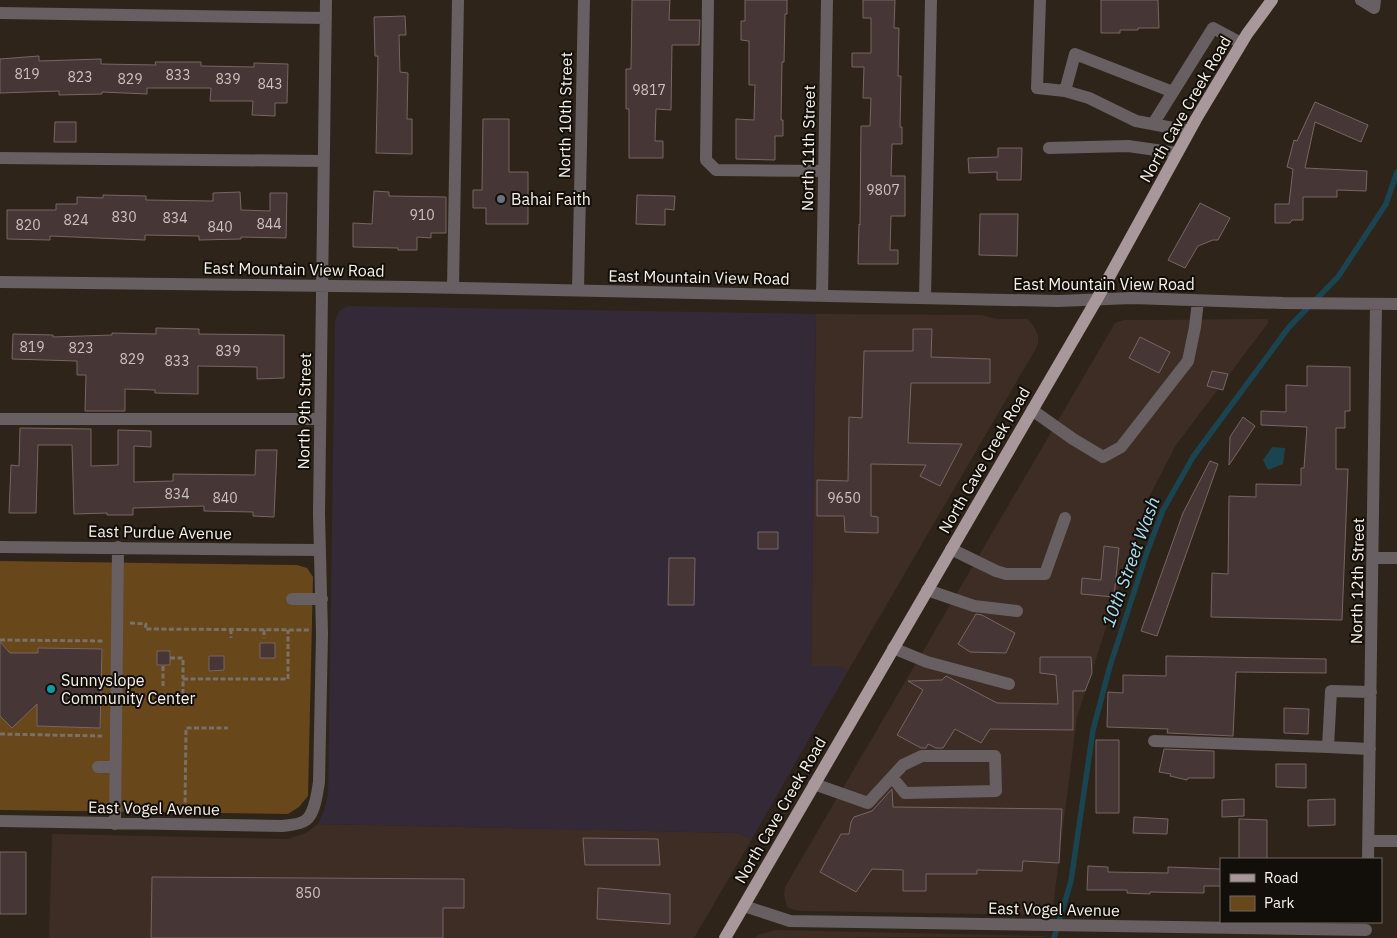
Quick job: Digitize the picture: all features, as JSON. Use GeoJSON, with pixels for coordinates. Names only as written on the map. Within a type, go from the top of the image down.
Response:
{"type":"FeatureCollection","features":[{"type":"Feature","properties":{"kind":"main road","name":"North Cave Creek Road"},"geometry":{"type":"LineString","coordinates":[[725,938],[1097,299],[1189,130],[1241,43],[1272,0]]}},
{"type":"Feature","properties":{"kind":"street","name":"North 9th Street"},"geometry":{"type":"LineString","coordinates":[[306,820],[316,802],[319,782],[322,630],[320,550],[321,286],[326,0]]}},
{"type":"Feature","properties":{"kind":"street"},"geometry":{"type":"LineString","coordinates":[[453,288],[458,0]]}},
{"type":"Feature","properties":{"kind":"street","name":"North 10th Street"},"geometry":{"type":"LineString","coordinates":[[578,290],[584,0]]}},
{"type":"Feature","properties":{"kind":"street"},"geometry":{"type":"LineString","coordinates":[[708,0],[706,160],[716,170],[824,171]]}},
{"type":"Feature","properties":{"kind":"street","name":"North 11th Street"},"geometry":{"type":"LineString","coordinates":[[822,296],[827,0]]}},
{"type":"Feature","properties":{"kind":"street"},"geometry":{"type":"LineString","coordinates":[[925,298],[931,0]]}},
{"type":"Feature","properties":{"kind":"street"},"geometry":{"type":"LineString","coordinates":[[1040,0],[1037,88],[1065,91],[1088,98],[1136,121],[1189,130]]}},
{"type":"Feature","properties":{"kind":"street"},"geometry":{"type":"LineString","coordinates":[[1361,0],[1374,8],[1375,0]]}},
{"type":"Feature","properties":{"kind":"street"},"geometry":{"type":"LineString","coordinates":[[0,13],[326,18]]}},
{"type":"Feature","properties":{"kind":"street"},"geometry":{"type":"LineString","coordinates":[[1152,124],[1213,28],[1241,43]]}},
{"type":"Feature","properties":{"kind":"street"},"geometry":{"type":"LineString","coordinates":[[1065,91],[1075,54],[1173,92]]}},
{"type":"Feature","properties":{"kind":"street"},"geometry":{"type":"LineString","coordinates":[[1049,148],[1128,146],[1177,152]]}},
{"type":"Feature","properties":{"kind":"street"},"geometry":{"type":"LineString","coordinates":[[0,158],[323,161]]}},
{"type":"Feature","properties":{"kind":"street","name":"East Mountain View Road"},"geometry":{"type":"LineString","coordinates":[[0,282],[578,290],[1058,301],[1132,298],[1283,303],[1397,304]]}},
{"type":"Feature","properties":{"kind":"street"},"geometry":{"type":"LineString","coordinates":[[1032,410],[1073,439],[1103,457],[1121,448],[1188,361],[1198,301]]}},
{"type":"Feature","properties":{"kind":"street","name":"North 12th Street"},"geometry":{"type":"LineString","coordinates":[[1368,858],[1374,558],[1376,304]]}},
{"type":"Feature","properties":{"kind":"street"},"geometry":{"type":"LineString","coordinates":[[0,419],[320,419]]}},
{"type":"Feature","properties":{"kind":"street"},"geometry":{"type":"LineString","coordinates":[[951,550],[1006,574],[1045,574],[1065,518]]}},
{"type":"Feature","properties":{"kind":"street","name":"East Purdue Avenue"},"geometry":{"type":"LineString","coordinates":[[0,547],[320,550]]}},
{"type":"Feature","properties":{"kind":"street"},"geometry":{"type":"LineString","coordinates":[[115,824],[118,547]]}},
{"type":"Feature","properties":{"kind":"street"},"geometry":{"type":"LineString","coordinates":[[1374,558],[1397,558]]}},
{"type":"Feature","properties":{"kind":"street"},"geometry":{"type":"LineString","coordinates":[[927,590],[974,606],[1017,611]]}},
{"type":"Feature","properties":{"kind":"street"},"geometry":{"type":"LineString","coordinates":[[292,599],[322,599]]}},
{"type":"Feature","properties":{"kind":"street"},"geometry":{"type":"LineString","coordinates":[[893,648],[927,662],[1009,684]]}},
{"type":"Feature","properties":{"kind":"street"},"geometry":{"type":"LineString","coordinates":[[1328,747],[1331,691],[1371,692]]}},
{"type":"Feature","properties":{"kind":"street"},"geometry":{"type":"LineString","coordinates":[[1154,741],[1370,749]]}},
{"type":"Feature","properties":{"kind":"street"},"geometry":{"type":"LineString","coordinates":[[814,784],[868,803],[903,765],[922,756],[995,756],[996,792],[905,793],[892,777]]}},
{"type":"Feature","properties":{"kind":"street"},"geometry":{"type":"LineString","coordinates":[[98,766],[115,767]]}},
{"type":"Feature","properties":{"kind":"street","name":"East Vogel Avenue"},"geometry":{"type":"LineString","coordinates":[[0,821],[282,826],[294,825],[306,820]]}},
{"type":"Feature","properties":{"kind":"street"},"geometry":{"type":"LineString","coordinates":[[1369,840],[1397,841]]}},
{"type":"Feature","properties":{"kind":"street","name":"East Vogel Avenue"},"geometry":{"type":"LineString","coordinates":[[744,906],[790,921],[1366,930]]}},
{"type":"Feature","properties":{"kind":"path"},"geometry":{"type":"LineString","coordinates":[[117,623],[146,624],[145,628],[322,630]]}},
{"type":"Feature","properties":{"kind":"path"},"geometry":{"type":"LineString","coordinates":[[231,630],[231,638]]}},
{"type":"Feature","properties":{"kind":"path"},"geometry":{"type":"LineString","coordinates":[[264,630],[264,638]]}},
{"type":"Feature","properties":{"kind":"path"},"geometry":{"type":"LineString","coordinates":[[183,679],[288,679],[288,630]]}},
{"type":"Feature","properties":{"kind":"path"},"geometry":{"type":"LineString","coordinates":[[0,640],[104,641],[117,638]]}},
{"type":"Feature","properties":{"kind":"path"},"geometry":{"type":"LineString","coordinates":[[139,695],[183,695],[183,658],[170,658]]}},
{"type":"Feature","properties":{"kind":"path"},"geometry":{"type":"LineString","coordinates":[[163,686],[164,664]]}},
{"type":"Feature","properties":{"kind":"path"},"geometry":{"type":"LineString","coordinates":[[185,810],[186,728],[228,728]]}},
{"type":"Feature","properties":{"kind":"path"},"geometry":{"type":"LineString","coordinates":[[0,734],[116,736]]}},
{"type":"Feature","properties":{"kind":"shaded area"},"geometry":{"type":"Polygon","coordinates":[[[347,306],[816,314],[811,666],[837,666],[848,671],[752,839],[737,833],[318,824],[324,811],[328,794],[335,321],[339,311],[347,306]]]}},
{"type":"Feature","properties":{"kind":"shaded area"},"geometry":{"type":"Polygon","coordinates":[[[816,314],[981,315],[998,319],[1027,319],[1033,325],[1038,335],[1038,344],[1035,350],[848,671],[837,666],[811,666],[816,314]]]}},
{"type":"Feature","properties":{"kind":"shaded area"},"geometry":{"type":"Polygon","coordinates":[[[1268,319],[1268,323],[1176,445],[1149,497],[1077,717],[1052,915],[802,911],[787,907],[784,894],[785,887],[1115,323],[1124,320],[1268,319]]]}},
{"type":"Feature","properties":{"kind":"shaded area"},"geometry":{"type":"Polygon","coordinates":[[[318,824],[737,833],[752,839],[694,938],[49,938],[52,834],[287,839],[306,833],[318,824]]]}},
{"type":"Feature","properties":{"kind":"shaded area"},"geometry":{"type":"Polygon","coordinates":[[[775,930],[1048,937],[756,938],[758,935],[775,930]]]}},
{"type":"Feature","properties":{"kind":"green space"},"geometry":{"type":"Polygon","coordinates":[[[0,561],[297,565],[307,568],[313,577],[308,796],[299,807],[288,814],[0,810],[0,561]]]}},
{"type":"Feature","properties":{"kind":"water"},"geometry":{"type":"Polygon","coordinates":[[[1272,447],[1285,448],[1283,464],[1268,470],[1263,460],[1272,447]]]}},
{"type":"Feature","properties":{"kind":"building"},"geometry":{"type":"Polygon","coordinates":[[[632,0],[670,0],[669,20],[700,20],[699,45],[672,45],[671,110],[656,109],[655,141],[663,141],[663,158],[629,158],[629,109],[626,109],[626,69],[631,69],[632,0]]]}},
{"type":"Feature","properties":{"kind":"building"},"geometry":{"type":"Polygon","coordinates":[[[745,0],[787,0],[784,62],[782,62],[781,120],[783,120],[783,136],[775,136],[775,160],[736,159],[736,119],[754,120],[755,85],[749,85],[749,41],[741,40],[741,21],[745,21],[745,0]]]}},
{"type":"Feature","properties":{"kind":"building"},"geometry":{"type":"Polygon","coordinates":[[[863,0],[895,0],[894,28],[899,28],[898,76],[901,76],[900,127],[902,127],[902,144],[892,144],[891,176],[905,176],[905,216],[891,216],[890,250],[898,250],[898,264],[858,264],[861,126],[870,126],[871,98],[863,98],[864,67],[852,67],[852,53],[871,53],[871,18],[863,18],[863,0]]]}},
{"type":"Feature","properties":{"kind":"building"},"geometry":{"type":"Polygon","coordinates":[[[1101,0],[1158,0],[1159,28],[1138,28],[1138,30],[1120,30],[1120,33],[1101,33],[1101,0]]]}},
{"type":"Feature","properties":{"kind":"building"},"geometry":{"type":"Polygon","coordinates":[[[405,16],[406,35],[399,35],[400,72],[408,73],[407,119],[412,119],[412,154],[376,153],[378,56],[375,56],[374,17],[405,16]]]}},
{"type":"Feature","properties":{"kind":"building"},"geometry":{"type":"Polygon","coordinates":[[[39,56],[39,61],[101,59],[101,64],[156,65],[155,62],[201,62],[201,66],[254,67],[254,63],[288,64],[287,103],[275,103],[275,116],[252,115],[253,101],[210,101],[211,88],[147,88],[147,94],[102,92],[102,94],[59,95],[59,91],[0,93],[0,59],[39,56]]]}},
{"type":"Feature","properties":{"kind":"building"},"geometry":{"type":"Polygon","coordinates":[[[1315,102],[1368,125],[1361,142],[1315,122],[1305,168],[1367,171],[1366,191],[1337,190],[1337,197],[1303,197],[1303,220],[1292,220],[1290,223],[1275,223],[1275,204],[1289,204],[1293,169],[1287,167],[1294,140],[1297,141],[1315,102]]]}},
{"type":"Feature","properties":{"kind":"building","name":"Bahai Faith"},"geometry":{"type":"Polygon","coordinates":[[[483,119],[509,119],[509,172],[528,172],[528,224],[486,224],[486,208],[473,208],[473,190],[482,190],[483,119]]]}},
{"type":"Feature","properties":{"kind":"building"},"geometry":{"type":"Polygon","coordinates":[[[55,122],[76,122],[76,142],[54,142],[55,122]]]}},
{"type":"Feature","properties":{"kind":"building"},"geometry":{"type":"Polygon","coordinates":[[[998,148],[1022,148],[1021,180],[997,180],[997,172],[969,173],[968,158],[998,157],[998,148]]]}},
{"type":"Feature","properties":{"kind":"building"},"geometry":{"type":"Polygon","coordinates":[[[374,191],[389,192],[389,196],[446,197],[446,233],[431,233],[431,238],[417,237],[417,250],[353,247],[353,223],[372,224],[374,191]]]}},
{"type":"Feature","properties":{"kind":"building"},"geometry":{"type":"Polygon","coordinates":[[[240,192],[241,210],[270,211],[270,193],[287,193],[286,238],[241,237],[241,239],[199,240],[199,236],[145,235],[145,240],[50,236],[50,240],[7,239],[7,210],[56,210],[56,204],[77,204],[77,197],[103,198],[103,195],[146,196],[146,200],[213,201],[213,193],[240,192]]]}},
{"type":"Feature","properties":{"kind":"building"},"geometry":{"type":"Polygon","coordinates":[[[637,195],[675,196],[674,210],[665,209],[665,225],[636,224],[637,195]]]}},
{"type":"Feature","properties":{"kind":"building"},"geometry":{"type":"Polygon","coordinates":[[[1200,203],[1230,218],[1218,240],[1198,246],[1185,268],[1168,260],[1200,203]]]}},
{"type":"Feature","properties":{"kind":"building"},"geometry":{"type":"Polygon","coordinates":[[[980,214],[1018,214],[1017,256],[979,255],[980,214]]]}},
{"type":"Feature","properties":{"kind":"building"},"geometry":{"type":"Polygon","coordinates":[[[156,328],[199,329],[199,334],[284,335],[284,378],[257,379],[257,367],[198,366],[198,394],[155,393],[155,390],[125,389],[125,411],[85,411],[86,375],[77,375],[77,361],[12,359],[13,334],[53,335],[53,337],[112,335],[112,333],[156,334],[156,328]]]}},
{"type":"Feature","properties":{"kind":"building"},"geometry":{"type":"Polygon","coordinates":[[[913,329],[932,329],[931,357],[990,359],[990,383],[911,383],[908,443],[962,444],[940,486],[920,476],[926,465],[871,464],[871,516],[878,517],[878,533],[845,532],[844,516],[817,516],[817,480],[848,481],[849,417],[862,418],[864,351],[913,351],[913,329]]]}},
{"type":"Feature","properties":{"kind":"building"},"geometry":{"type":"Polygon","coordinates":[[[1140,337],[1170,352],[1159,373],[1129,358],[1140,337]]]}},
{"type":"Feature","properties":{"kind":"building"},"geometry":{"type":"Polygon","coordinates":[[[1307,366],[1350,367],[1350,411],[1345,411],[1345,428],[1336,428],[1336,469],[1348,469],[1342,620],[1211,617],[1212,573],[1228,574],[1229,496],[1256,497],[1256,484],[1301,485],[1301,468],[1304,468],[1307,427],[1261,425],[1261,411],[1286,412],[1286,385],[1307,386],[1307,366]]]}},
{"type":"Feature","properties":{"kind":"building"},"geometry":{"type":"Polygon","coordinates":[[[1212,371],[1228,374],[1223,390],[1207,386],[1212,371]]]}},
{"type":"Feature","properties":{"kind":"building"},"geometry":{"type":"Polygon","coordinates":[[[1243,417],[1255,426],[1229,465],[1230,437],[1243,417]]]}},
{"type":"Feature","properties":{"kind":"building"},"geometry":{"type":"Polygon","coordinates":[[[20,428],[91,429],[91,466],[118,465],[118,430],[151,431],[151,447],[134,446],[134,482],[173,481],[173,474],[255,475],[256,450],[277,450],[274,517],[253,516],[253,512],[204,511],[204,506],[133,508],[133,515],[107,515],[107,513],[74,514],[72,445],[38,445],[36,513],[9,513],[11,465],[19,466],[20,428]]]}},
{"type":"Feature","properties":{"kind":"building"},"geometry":{"type":"Polygon","coordinates":[[[1210,461],[1218,464],[1157,636],[1141,631],[1183,513],[1210,461]]]}},
{"type":"Feature","properties":{"kind":"building"},"geometry":{"type":"Polygon","coordinates":[[[758,532],[778,532],[778,549],[758,549],[758,532]]]}},
{"type":"Feature","properties":{"kind":"building"},"geometry":{"type":"Polygon","coordinates":[[[1104,546],[1119,548],[1114,597],[1081,594],[1082,578],[1101,580],[1104,546]]]}},
{"type":"Feature","properties":{"kind":"building"},"geometry":{"type":"Polygon","coordinates":[[[669,558],[695,558],[694,605],[668,605],[669,558]]]}},
{"type":"Feature","properties":{"kind":"building"},"geometry":{"type":"Polygon","coordinates":[[[976,614],[982,615],[1015,633],[1006,653],[970,652],[958,644],[976,614]]]}},
{"type":"Feature","properties":{"kind":"building","name":"Sunnyslope Community Center"},"geometry":{"type":"Polygon","coordinates":[[[0,642],[10,653],[38,653],[38,648],[102,649],[100,728],[37,726],[37,704],[12,728],[0,716],[0,642]]]}},
{"type":"Feature","properties":{"kind":"building"},"geometry":{"type":"Polygon","coordinates":[[[260,643],[275,643],[275,658],[260,658],[260,643]]]}},
{"type":"Feature","properties":{"kind":"building"},"geometry":{"type":"Polygon","coordinates":[[[157,651],[170,651],[170,665],[157,665],[157,651]]]}},
{"type":"Feature","properties":{"kind":"building"},"geometry":{"type":"Polygon","coordinates":[[[209,656],[224,656],[224,670],[209,671],[209,656]]]}},
{"type":"Feature","properties":{"kind":"building"},"geometry":{"type":"Polygon","coordinates":[[[1166,656],[1326,659],[1326,673],[1236,672],[1233,736],[1167,733],[1168,729],[1107,727],[1108,692],[1123,693],[1123,675],[1166,676],[1166,656]]]}},
{"type":"Feature","properties":{"kind":"building"},"geometry":{"type":"Polygon","coordinates":[[[1040,657],[1091,657],[1092,673],[1085,691],[1073,691],[1073,730],[990,729],[981,743],[955,729],[943,748],[936,748],[928,744],[926,748],[921,748],[897,735],[923,690],[908,681],[942,680],[946,676],[997,703],[1058,704],[1056,675],[1040,673],[1040,657]]]}},
{"type":"Feature","properties":{"kind":"building"},"geometry":{"type":"Polygon","coordinates":[[[1284,708],[1309,709],[1308,734],[1284,733],[1284,708]]]}},
{"type":"Feature","properties":{"kind":"building"},"geometry":{"type":"Polygon","coordinates":[[[1096,740],[1119,740],[1119,813],[1096,813],[1096,740]]]}},
{"type":"Feature","properties":{"kind":"building"},"geometry":{"type":"Polygon","coordinates":[[[1164,749],[1214,751],[1214,778],[1188,778],[1187,780],[1159,772],[1164,749]]]}},
{"type":"Feature","properties":{"kind":"building"},"geometry":{"type":"Polygon","coordinates":[[[1276,764],[1306,764],[1306,788],[1276,787],[1276,764]]]}},
{"type":"Feature","properties":{"kind":"building"},"geometry":{"type":"Polygon","coordinates":[[[892,789],[893,807],[1062,809],[1059,863],[1023,861],[1022,871],[977,870],[977,874],[926,874],[926,891],[903,891],[903,870],[872,869],[856,892],[820,872],[841,834],[849,834],[854,817],[872,811],[892,789]]]}},
{"type":"Feature","properties":{"kind":"building"},"geometry":{"type":"Polygon","coordinates":[[[1244,799],[1244,816],[1222,817],[1222,800],[1244,799]]]}},
{"type":"Feature","properties":{"kind":"building"},"geometry":{"type":"Polygon","coordinates":[[[1335,799],[1335,825],[1308,826],[1308,800],[1335,799]]]}},
{"type":"Feature","properties":{"kind":"building"},"geometry":{"type":"Polygon","coordinates":[[[1134,817],[1168,819],[1167,834],[1133,833],[1134,817]]]}},
{"type":"Feature","properties":{"kind":"building"},"geometry":{"type":"Polygon","coordinates":[[[1239,819],[1267,820],[1267,858],[1239,858],[1239,819]]]}},
{"type":"Feature","properties":{"kind":"building"},"geometry":{"type":"Polygon","coordinates":[[[583,838],[658,839],[660,865],[585,865],[583,838]]]}},
{"type":"Feature","properties":{"kind":"building"},"geometry":{"type":"Polygon","coordinates":[[[0,852],[26,852],[26,914],[0,914],[0,852]]]}},
{"type":"Feature","properties":{"kind":"building"},"geometry":{"type":"Polygon","coordinates":[[[1088,866],[1108,867],[1108,872],[1168,873],[1168,867],[1220,869],[1220,886],[1204,886],[1204,893],[1150,892],[1150,894],[1127,893],[1127,890],[1087,890],[1088,866]]]}},
{"type":"Feature","properties":{"kind":"building"},"geometry":{"type":"Polygon","coordinates":[[[152,877],[464,879],[464,908],[443,908],[443,938],[151,938],[152,877]]]}},
{"type":"Feature","properties":{"kind":"building"},"geometry":{"type":"Polygon","coordinates":[[[598,888],[670,894],[670,924],[597,919],[598,888]]]}},
{"type":"Feature","properties":{"kind":"waterway","name":"10th Street Wash"},"geometry":{"type":"LineString","coordinates":[[1054,938],[1071,881],[1093,730],[1110,666],[1147,552],[1163,510],[1193,457],[1289,327],[1338,277],[1386,204],[1397,172]]}},
{"type":"Feature","properties":{"kind":"place","name":"Bahai Faith"},"geometry":{"type":"Point","coordinates":[501,199]}},
{"type":"Feature","properties":{"kind":"place","name":"Sunnyslope Community Center"},"geometry":{"type":"Point","coordinates":[51,689]}}]}
